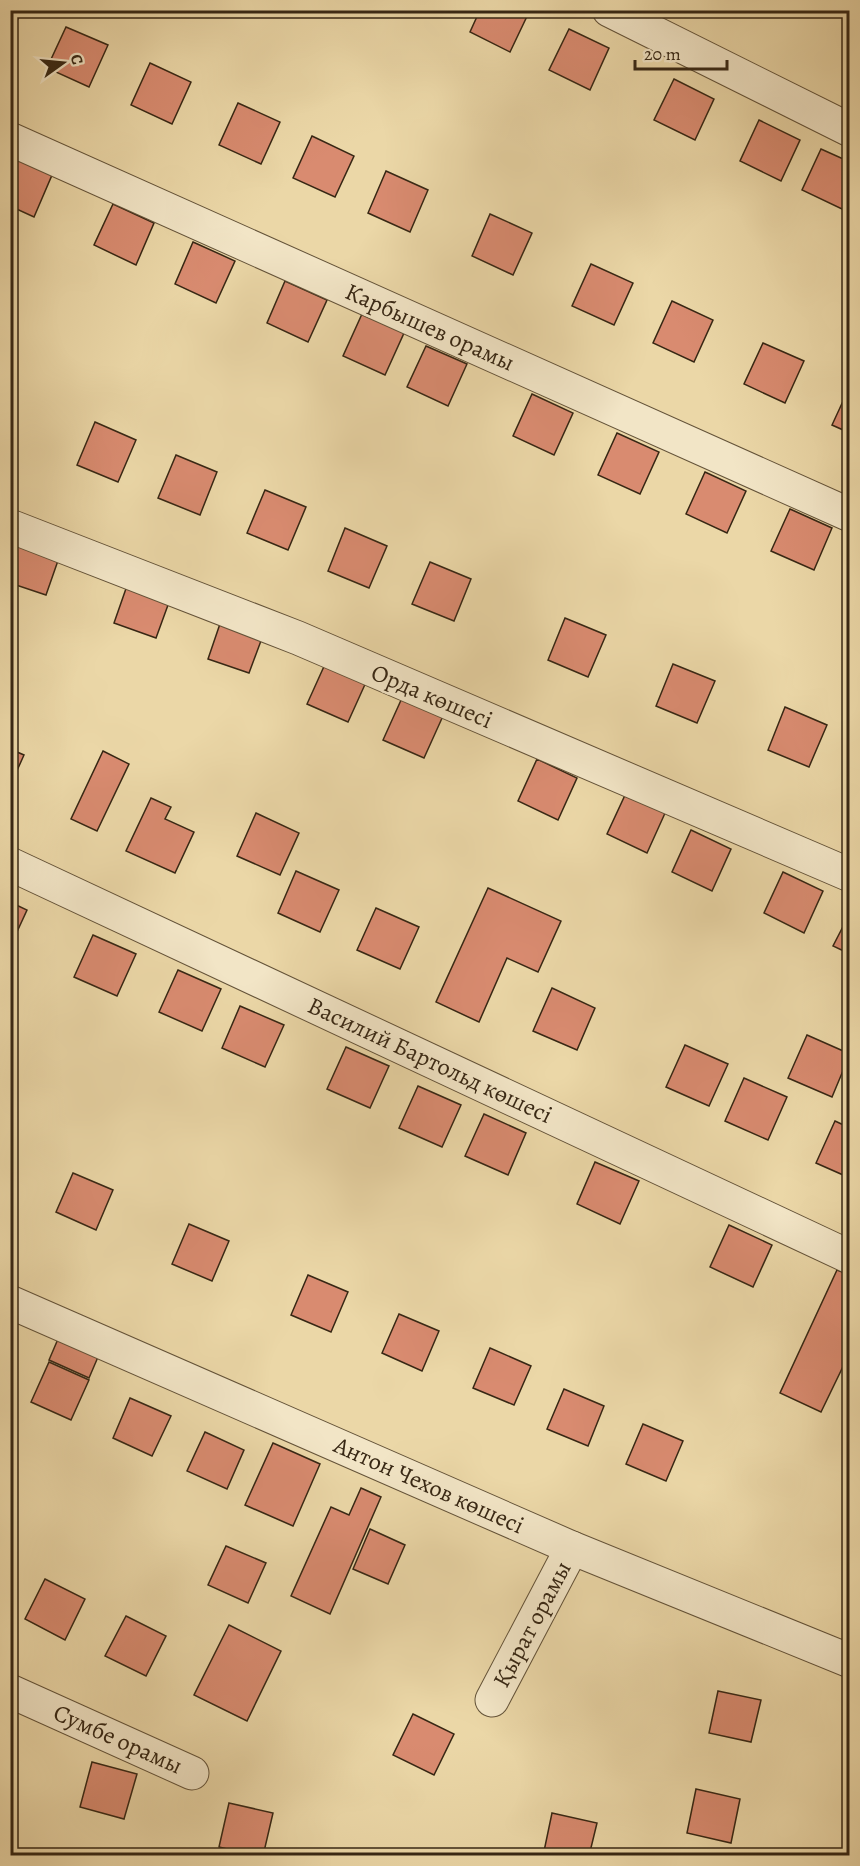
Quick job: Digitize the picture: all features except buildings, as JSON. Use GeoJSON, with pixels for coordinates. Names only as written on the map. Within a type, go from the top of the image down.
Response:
{"type":"FeatureCollection","features":[{"type":"Feature","properties":{"kind":"street"},"geometry":{"type":"LineString","coordinates":[[609,10],[849,130]]}},
{"type":"Feature","properties":{"kind":"street","name":"Карбышев орамы"},"geometry":{"type":"LineString","coordinates":[[10,140],[849,515]]}},
{"type":"Feature","properties":{"kind":"street","name":"Орда көшесі"},"geometry":{"type":"LineString","coordinates":[[10,526],[298,638],[849,875]]}},
{"type":"Feature","properties":{"kind":"street","name":"Василий Бартольд көшесі"},"geometry":{"type":"LineString","coordinates":[[10,864],[849,1257]]}},
{"type":"Feature","properties":{"kind":"street","name":"Антон Чехов көшесі"},"geometry":{"type":"LineString","coordinates":[[10,1302],[572,1548],[849,1661]]}},
{"type":"Feature","properties":{"kind":"street","name":"Қырат орамы"},"geometry":{"type":"LineString","coordinates":[[492,1700],[572,1548]]}},
{"type":"Feature","properties":{"kind":"street","name":"Сумбе орамы"},"geometry":{"type":"LineString","coordinates":[[10,1691],[192,1773]]}}]}
